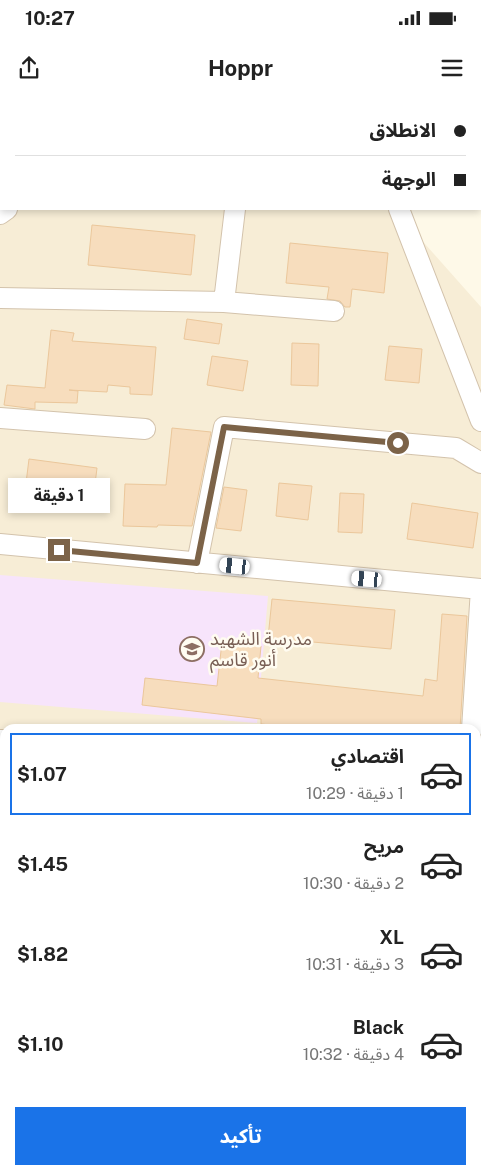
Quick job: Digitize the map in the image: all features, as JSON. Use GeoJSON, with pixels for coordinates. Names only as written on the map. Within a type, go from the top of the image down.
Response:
{"type":"FeatureCollection","features":[{"type":"Feature","properties":{"kind":"street"},"geometry":{"type":"LineString","coordinates":[[224,302],[235,210]]}},
{"type":"Feature","properties":{"kind":"street"},"geometry":{"type":"LineString","coordinates":[[399,210],[481,421]]}},
{"type":"Feature","properties":{"kind":"street"},"geometry":{"type":"LineString","coordinates":[[0,298],[224,302],[334,311]]}},
{"type":"Feature","properties":{"kind":"street"},"geometry":{"type":"LineString","coordinates":[[0,418],[145,429]]}},
{"type":"Feature","properties":{"kind":"street"},"geometry":{"type":"LineString","coordinates":[[197,563],[224,427],[456,448],[481,462]]}},
{"type":"Feature","properties":{"kind":"street"},"geometry":{"type":"LineString","coordinates":[[0,544],[481,589],[472,724]]}},
{"type":"Feature","properties":{"kind":"shaded area"},"geometry":{"type":"Polygon","coordinates":[[[0,210],[395,210],[481,307],[481,724],[0,724],[0,210]]]}},
{"type":"Feature","properties":{"kind":"shaded area"},"geometry":{"type":"Polygon","coordinates":[[[0,575],[268,596],[257,723],[0,702],[0,575]]]}},
{"type":"Feature","properties":{"kind":"building"},"geometry":{"type":"Polygon","coordinates":[[[92,225],[195,235],[191,275],[88,265],[92,225]]]}},
{"type":"Feature","properties":{"kind":"building"},"geometry":{"type":"Polygon","coordinates":[[[290,243],[388,253],[384,293],[352,289],[350,307],[345,307],[340,301],[327,299],[329,287],[286,283],[290,243]]]}},
{"type":"Feature","properties":{"kind":"building"},"geometry":{"type":"Polygon","coordinates":[[[187,319],[222,324],[219,344],[184,339],[187,319]]]}},
{"type":"Feature","properties":{"kind":"building"},"geometry":{"type":"Polygon","coordinates":[[[51,330],[74,333],[72,341],[156,347],[152,395],[130,394],[130,387],[108,385],[107,392],[69,390],[78,391],[77,403],[35,402],[35,409],[4,405],[7,385],[45,388],[51,330]]]}},
{"type":"Feature","properties":{"kind":"building"},"geometry":{"type":"Polygon","coordinates":[[[292,343],[319,344],[318,386],[291,385],[292,343]]]}},
{"type":"Feature","properties":{"kind":"building"},"geometry":{"type":"Polygon","coordinates":[[[389,346],[422,349],[419,383],[385,380],[389,346]]]}},
{"type":"Feature","properties":{"kind":"building"},"geometry":{"type":"Polygon","coordinates":[[[212,356],[248,361],[243,391],[207,385],[212,356]]]}},
{"type":"Feature","properties":{"kind":"building"},"geometry":{"type":"Polygon","coordinates":[[[172,428],[211,432],[192,526],[123,526],[125,484],[166,485],[172,428]]]}},
{"type":"Feature","properties":{"kind":"building"},"geometry":{"type":"Polygon","coordinates":[[[29,459],[97,468],[92,508],[24,499],[29,459]]]}},
{"type":"Feature","properties":{"kind":"building"},"geometry":{"type":"Polygon","coordinates":[[[279,483],[312,486],[308,520],[276,516],[279,483]]]}},
{"type":"Feature","properties":{"kind":"building"},"geometry":{"type":"Polygon","coordinates":[[[224,487],[247,490],[241,531],[216,528],[224,487]]]}},
{"type":"Feature","properties":{"kind":"building"},"geometry":{"type":"Polygon","coordinates":[[[340,493],[364,494],[362,533],[338,532],[340,493]]]}},
{"type":"Feature","properties":{"kind":"building"},"geometry":{"type":"Polygon","coordinates":[[[412,503],[478,513],[473,548],[407,539],[412,503]]]}},
{"type":"Feature","properties":{"kind":"building"},"geometry":{"type":"Polygon","coordinates":[[[272,599],[395,610],[391,649],[268,638],[272,599]]]}},
{"type":"Feature","properties":{"kind":"building"},"geometry":{"type":"Polygon","coordinates":[[[442,614],[467,616],[460,724],[261,724],[261,719],[142,705],[145,678],[217,686],[222,642],[261,646],[258,678],[423,696],[425,679],[437,681],[442,614]]]}},
{"type":"Feature","properties":{"kind":"place","name":"مدرسة الشهيد أنور قاسم"},"geometry":{"type":"Point","coordinates":[192,649]}},
{"type":"Feature","properties":{"kind":"route"},"geometry":{"type":"LineString","coordinates":[[59,550],[197,563],[224,427],[398,443]]}}]}
